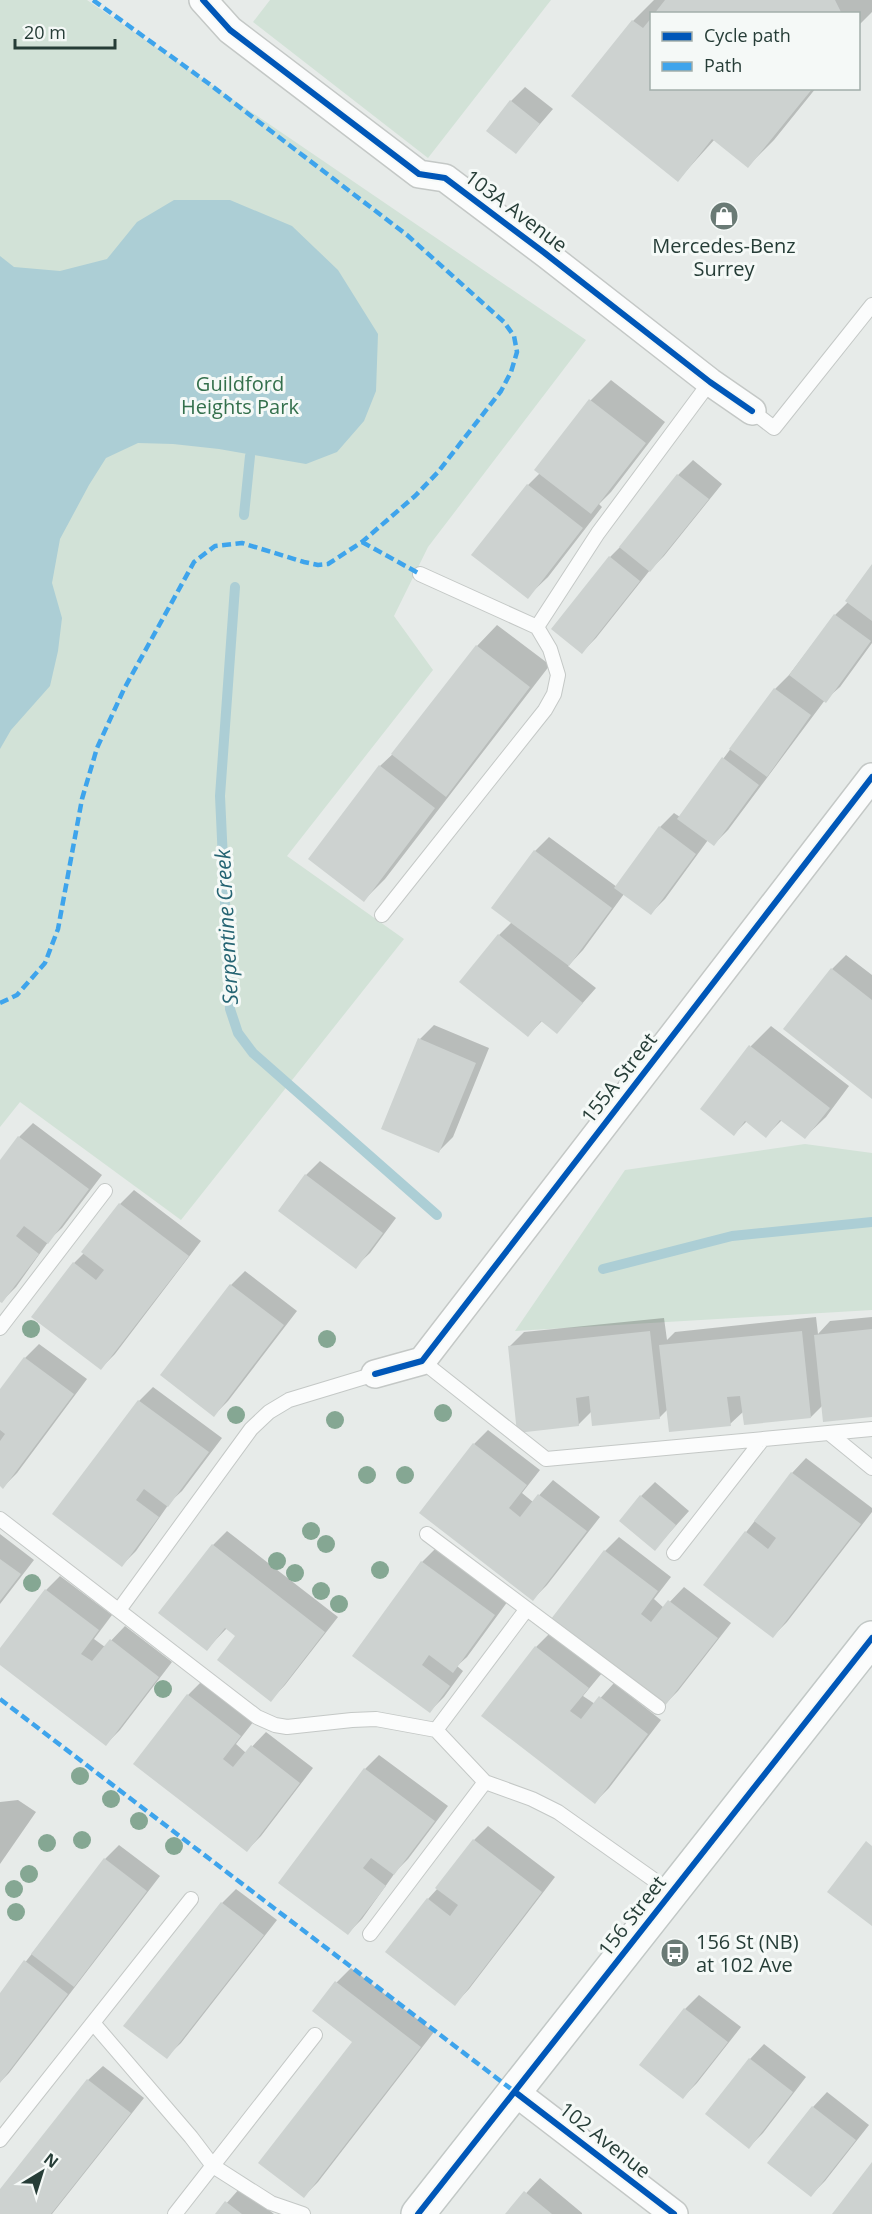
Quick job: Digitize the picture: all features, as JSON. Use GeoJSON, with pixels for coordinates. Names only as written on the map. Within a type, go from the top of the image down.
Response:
{"type":"FeatureCollection","features":[{"type":"Feature","properties":{"kind":"main road","name":"156 Street"},"geometry":{"type":"LineString","coordinates":[[418,2214],[872,1638]]}},
{"type":"Feature","properties":{"kind":"street","name":"103A Avenue"},"geometry":{"type":"LineString","coordinates":[[203,0],[230,30],[419,174],[445,178],[710,382],[752,411]]}},
{"type":"Feature","properties":{"kind":"street","name":"155A Street"},"geometry":{"type":"LineString","coordinates":[[422,1360],[872,777]]}},
{"type":"Feature","properties":{"kind":"street"},"geometry":{"type":"LineString","coordinates":[[375,1374],[422,1360]]}},
{"type":"Feature","properties":{"kind":"street","name":"102 Avenue"},"geometry":{"type":"LineString","coordinates":[[515,2092],[674,2214]]}},
{"type":"Feature","properties":{"kind":"lane"},"geometry":{"type":"LineString","coordinates":[[752,411],[774,428],[872,305]]}},
{"type":"Feature","properties":{"kind":"lane"},"geometry":{"type":"LineString","coordinates":[[537,627],[598,533],[710,382]]}},
{"type":"Feature","properties":{"kind":"lane"},"geometry":{"type":"LineString","coordinates":[[382,915],[545,710],[554,694],[558,675],[550,649],[537,627],[420,574]]}},
{"type":"Feature","properties":{"kind":"lane"},"geometry":{"type":"LineString","coordinates":[[0,1328],[105,1191]]}},
{"type":"Feature","properties":{"kind":"lane"},"geometry":{"type":"LineString","coordinates":[[422,1360],[546,1459],[872,1429]]}},
{"type":"Feature","properties":{"kind":"lane"},"geometry":{"type":"LineString","coordinates":[[119,1610],[251,1429],[269,1412],[289,1400],[375,1374]]}},
{"type":"Feature","properties":{"kind":"lane"},"geometry":{"type":"LineString","coordinates":[[829,1433],[872,1468]]}},
{"type":"Feature","properties":{"kind":"lane"},"geometry":{"type":"LineString","coordinates":[[674,1553],[763,1439]]}},
{"type":"Feature","properties":{"kind":"lane"},"geometry":{"type":"LineString","coordinates":[[0,1519],[257,1717],[275,1725],[287,1727],[376,1719],[436,1730],[485,1782],[532,1799],[558,1812],[672,1893]]}},
{"type":"Feature","properties":{"kind":"lane"},"geometry":{"type":"LineString","coordinates":[[428,1534],[526,1610],[658,1707]]}},
{"type":"Feature","properties":{"kind":"lane"},"geometry":{"type":"LineString","coordinates":[[436,1730],[526,1610]]}},
{"type":"Feature","properties":{"kind":"lane"},"geometry":{"type":"LineString","coordinates":[[370,1934],[485,1782]]}},
{"type":"Feature","properties":{"kind":"lane"},"geometry":{"type":"LineString","coordinates":[[0,2140],[191,1899]]}},
{"type":"Feature","properties":{"kind":"lane"},"geometry":{"type":"LineString","coordinates":[[94,2024],[213,2166],[271,2203],[303,2214]]}},
{"type":"Feature","properties":{"kind":"lane"},"geometry":{"type":"LineString","coordinates":[[175,2214],[315,2035]]}},
{"type":"Feature","properties":{"kind":"green space","name":"Guildford Heights Park"},"geometry":{"type":"Polygon","coordinates":[[[0,0],[87,0],[586,340],[428,547],[394,616],[433,670],[287,856],[404,939],[181,1220],[20,1102],[0,1127],[0,0]]]}},
{"type":"Feature","properties":{"kind":"green space"},"geometry":{"type":"Polygon","coordinates":[[[270,0],[551,0],[428,158],[253,22],[270,0]]]}},
{"type":"Feature","properties":{"kind":"green space"},"geometry":{"type":"Polygon","coordinates":[[[805,1144],[872,1153],[872,1310],[515,1331],[625,1170],[805,1144]]]}},
{"type":"Feature","properties":{"kind":"water"},"geometry":{"type":"Polygon","coordinates":[[[174,200],[230,200],[292,226],[338,270],[378,334],[376,391],[364,421],[337,452],[306,464],[219,449],[173,444],[138,443],[106,458],[60,539],[52,583],[62,618],[50,686],[11,730],[0,749],[0,256],[14,267],[60,271],[107,259],[137,222],[174,200]]]}},
{"type":"Feature","properties":{"kind":"building"},"geometry":{"type":"Polygon","coordinates":[[[665,0],[835,0],[841,12],[656,12],[665,0]]]}},
{"type":"Feature","properties":{"kind":"building"},"geometry":{"type":"Polygon","coordinates":[[[650,19],[650,90],[811,90],[748,168],[712,139],[678,182],[571,96],[632,20],[643,28],[650,19]]]}},
{"type":"Feature","properties":{"kind":"building"},"geometry":{"type":"Polygon","coordinates":[[[510,100],[540,124],[516,154],[486,131],[510,100]]]}},
{"type":"Feature","properties":{"kind":"building"},"geometry":{"type":"Polygon","coordinates":[[[589,399],[646,443],[591,514],[534,470],[589,399]]]}},
{"type":"Feature","properties":{"kind":"building"},"geometry":{"type":"Polygon","coordinates":[[[677,474],[709,499],[650,572],[619,547],[677,474]]]}},
{"type":"Feature","properties":{"kind":"building"},"geometry":{"type":"Polygon","coordinates":[[[527,484],[583,528],[528,599],[471,555],[527,484]]]}},
{"type":"Feature","properties":{"kind":"building"},"geometry":{"type":"Polygon","coordinates":[[[609,556],[640,581],[582,654],[551,629],[609,556]]]}},
{"type":"Feature","properties":{"kind":"building"},"geometry":{"type":"Polygon","coordinates":[[[872,564],[872,621],[845,601],[872,564]]]}},
{"type":"Feature","properties":{"kind":"building"},"geometry":{"type":"Polygon","coordinates":[[[834,614],[871,641],[826,703],[789,675],[834,614]]]}},
{"type":"Feature","properties":{"kind":"building"},"geometry":{"type":"Polygon","coordinates":[[[476,645],[530,687],[446,797],[391,754],[476,645]]]}},
{"type":"Feature","properties":{"kind":"building"},"geometry":{"type":"Polygon","coordinates":[[[774,688],[811,715],[767,777],[729,749],[774,688]]]}},
{"type":"Feature","properties":{"kind":"building"},"geometry":{"type":"Polygon","coordinates":[[[722,757],[759,785],[714,846],[677,819],[722,757]]]}},
{"type":"Feature","properties":{"kind":"building"},"geometry":{"type":"Polygon","coordinates":[[[379,765],[435,808],[364,902],[308,859],[379,765]]]}},
{"type":"Feature","properties":{"kind":"building"},"geometry":{"type":"Polygon","coordinates":[[[659,826],[696,854],[651,915],[614,888],[659,826]]]}},
{"type":"Feature","properties":{"kind":"building"},"geometry":{"type":"Polygon","coordinates":[[[534,850],[612,908],[569,966],[491,908],[534,850]]]}},
{"type":"Feature","properties":{"kind":"building"},"geometry":{"type":"Polygon","coordinates":[[[498,934],[583,1003],[557,1034],[541,1021],[528,1037],[459,982],[498,934]]]}},
{"type":"Feature","properties":{"kind":"building"},"geometry":{"type":"Polygon","coordinates":[[[831,968],[872,1000],[872,1099],[783,1029],[831,968]]]}},
{"type":"Feature","properties":{"kind":"building"},"geometry":{"type":"Polygon","coordinates":[[[418,1038],[476,1063],[439,1153],[381,1129],[418,1038]]]}},
{"type":"Feature","properties":{"kind":"building"},"geometry":{"type":"Polygon","coordinates":[[[749,1045],[830,1108],[805,1139],[780,1120],[766,1138],[745,1121],[734,1136],[700,1109],[749,1045]]]}},
{"type":"Feature","properties":{"kind":"building"},"geometry":{"type":"Polygon","coordinates":[[[18,1136],[89,1189],[48,1244],[24,1226],[16,1236],[39,1254],[2,1303],[0,1302],[0,1160],[18,1136]]]}},
{"type":"Feature","properties":{"kind":"building"},"geometry":{"type":"Polygon","coordinates":[[[305,1174],[383,1233],[356,1269],[278,1211],[305,1174]]]}},
{"type":"Feature","properties":{"kind":"building"},"geometry":{"type":"Polygon","coordinates":[[[119,1203],[189,1256],[101,1370],[31,1317],[73,1262],[96,1280],[104,1270],[81,1252],[119,1203]]]}},
{"type":"Feature","properties":{"kind":"building"},"geometry":{"type":"Polygon","coordinates":[[[230,1284],[284,1325],[214,1417],[160,1375],[230,1284]]]}},
{"type":"Feature","properties":{"kind":"building"},"geometry":{"type":"Polygon","coordinates":[[[872,1329],[872,1417],[823,1422],[814,1335],[872,1329]]]}},
{"type":"Feature","properties":{"kind":"building"},"geometry":{"type":"Polygon","coordinates":[[[650,1331],[660,1419],[592,1426],[589,1396],[576,1398],[579,1426],[517,1433],[508,1346],[650,1331]]]}},
{"type":"Feature","properties":{"kind":"building"},"geometry":{"type":"Polygon","coordinates":[[[802,1331],[811,1418],[744,1425],[740,1396],[727,1397],[731,1426],[669,1432],[659,1345],[802,1331]]]}},
{"type":"Feature","properties":{"kind":"building"},"geometry":{"type":"Polygon","coordinates":[[[24,1357],[74,1394],[3,1489],[0,1486],[0,1441],[5,1434],[0,1430],[0,1389],[24,1357]]]}},
{"type":"Feature","properties":{"kind":"building"},"geometry":{"type":"Polygon","coordinates":[[[138,1400],[209,1452],[168,1507],[144,1489],[136,1500],[159,1517],[122,1567],[52,1514],[138,1400]]]}},
{"type":"Feature","properties":{"kind":"building"},"geometry":{"type":"Polygon","coordinates":[[[473,1443],[527,1485],[509,1508],[520,1517],[538,1494],[587,1531],[533,1601],[419,1513],[473,1443]]]}},
{"type":"Feature","properties":{"kind":"building"},"geometry":{"type":"Polygon","coordinates":[[[791,1472],[861,1524],[773,1638],[703,1585],[745,1531],[768,1549],[776,1538],[754,1521],[791,1472]]]}},
{"type":"Feature","properties":{"kind":"building"},"geometry":{"type":"Polygon","coordinates":[[[640,1495],[676,1525],[655,1551],[619,1521],[640,1495]]]}},
{"type":"Feature","properties":{"kind":"building"},"geometry":{"type":"Polygon","coordinates":[[[212,1544],[325,1632],[271,1702],[217,1660],[235,1636],[225,1628],[207,1651],[158,1613],[212,1544]]]}},
{"type":"Feature","properties":{"kind":"building"},"geometry":{"type":"Polygon","coordinates":[[[604,1550],[658,1591],[641,1614],[651,1622],[668,1600],[718,1638],[664,1707],[551,1619],[604,1550]]]}},
{"type":"Feature","properties":{"kind":"building"},"geometry":{"type":"Polygon","coordinates":[[[0,1559],[21,1574],[0,1601],[0,1559]]]}},
{"type":"Feature","properties":{"kind":"building"},"geometry":{"type":"Polygon","coordinates":[[[421,1561],[495,1615],[453,1673],[429,1655],[422,1665],[450,1686],[430,1713],[352,1656],[421,1561]]]}},
{"type":"Feature","properties":{"kind":"building"},"geometry":{"type":"Polygon","coordinates":[[[45,1589],[99,1630],[81,1654],[92,1661],[110,1639],[159,1677],[106,1746],[0,1665],[0,1648],[45,1589]]]}},
{"type":"Feature","properties":{"kind":"building"},"geometry":{"type":"Polygon","coordinates":[[[535,1646],[589,1688],[570,1711],[581,1719],[599,1696],[648,1734],[595,1804],[481,1716],[535,1646]]]}},
{"type":"Feature","properties":{"kind":"building"},"geometry":{"type":"Polygon","coordinates":[[[187,1694],[241,1736],[223,1759],[233,1767],[251,1745],[300,1783],[247,1852],[133,1764],[187,1694]]]}},
{"type":"Feature","properties":{"kind":"building"},"geometry":{"type":"Polygon","coordinates":[[[364,1768],[435,1821],[394,1875],[371,1858],[363,1868],[386,1886],[348,1935],[278,1883],[364,1768]]]}},
{"type":"Feature","properties":{"kind":"building"},"geometry":{"type":"Polygon","coordinates":[[[473,1839],[542,1892],[455,2006],[385,1952],[427,1898],[450,1916],[458,1905],[435,1888],[473,1839]]]}},
{"type":"Feature","properties":{"kind":"building"},"geometry":{"type":"Polygon","coordinates":[[[866,1841],[872,1846],[872,1926],[827,1892],[866,1841]]]}},
{"type":"Feature","properties":{"kind":"building"},"geometry":{"type":"Polygon","coordinates":[[[104,1858],[147,1891],[74,1987],[31,1954],[104,1858]]]}},
{"type":"Feature","properties":{"kind":"building"},"geometry":{"type":"Polygon","coordinates":[[[221,1902],[264,1935],[167,2059],[123,2026],[221,1902]]]}},
{"type":"Feature","properties":{"kind":"building"},"geometry":{"type":"Polygon","coordinates":[[[24,1960],[68,1994],[0,2083],[0,1993],[24,1960]]]}},
{"type":"Feature","properties":{"kind":"building"},"geometry":{"type":"Polygon","coordinates":[[[335,1981],[421,2047],[304,2198],[258,2163],[352,2042],[312,2011],[335,1981]]]}},
{"type":"Feature","properties":{"kind":"building"},"geometry":{"type":"Polygon","coordinates":[[[684,2008],[728,2042],[683,2099],[639,2065],[684,2008]]]}},
{"type":"Feature","properties":{"kind":"building"},"geometry":{"type":"Polygon","coordinates":[[[749,2058],[793,2092],[749,2149],[705,2114],[749,2058]]]}},
{"type":"Feature","properties":{"kind":"building"},"geometry":{"type":"Polygon","coordinates":[[[87,2079],[131,2113],[51,2214],[0,2214],[0,2189],[87,2079]]]}},
{"type":"Feature","properties":{"kind":"building"},"geometry":{"type":"Polygon","coordinates":[[[812,2106],[856,2140],[811,2197],[767,2163],[812,2106]]]}},
{"type":"Feature","properties":{"kind":"building"},"geometry":{"type":"Polygon","coordinates":[[[872,2162],[872,2214],[832,2214],[872,2162]]]}},
{"type":"Feature","properties":{"kind":"building"},"geometry":{"type":"Polygon","coordinates":[[[524,2191],[552,2214],[505,2214],[524,2191]]]}},
{"type":"Feature","properties":{"kind":"building"},"geometry":{"type":"Polygon","coordinates":[[[225,2201],[242,2214],[215,2214],[225,2201]]]}},
{"type":"Feature","properties":{"kind":"waterway","name":"Serpentine Creek"},"geometry":{"type":"LineString","coordinates":[[244,515],[250,456]]}},
{"type":"Feature","properties":{"kind":"waterway","name":"Serpentine Creek"},"geometry":{"type":"LineString","coordinates":[[235,587],[220,796],[230,1009],[238,1033],[253,1053],[437,1215]]}},
{"type":"Feature","properties":{"kind":"waterway","name":"Serpentine Creek"},"geometry":{"type":"LineString","coordinates":[[603,1269],[732,1236],[872,1222]]}},
{"type":"Feature","properties":{"kind":"marked path"},"geometry":{"type":"LineString","coordinates":[[0,1003],[17,995],[45,963],[58,929],[82,799],[97,748],[124,689],[194,562],[215,546],[242,543],[304,562],[318,565],[328,564],[362,542],[415,496],[438,472],[501,391],[511,372],[517,352],[514,336],[504,322],[407,235],[208,83],[93,0]]}},
{"type":"Feature","properties":{"kind":"marked path"},"geometry":{"type":"LineString","coordinates":[[362,542],[420,574]]}},
{"type":"Feature","properties":{"kind":"marked path"},"geometry":{"type":"LineString","coordinates":[[0,1699],[515,2092]]}},
{"type":"Feature","properties":{"kind":"cycle path"},"geometry":{"type":"LineString","coordinates":[[203,0],[230,30],[419,174],[445,178],[710,382],[752,411]]}},
{"type":"Feature","properties":{"kind":"cycle path"},"geometry":{"type":"LineString","coordinates":[[375,1374],[422,1361],[872,777]]}},
{"type":"Feature","properties":{"kind":"cycle path"},"geometry":{"type":"LineString","coordinates":[[418,2214],[872,1638]]}},
{"type":"Feature","properties":{"kind":"cycle path"},"geometry":{"type":"LineString","coordinates":[[515,2092],[674,2214]]}},
{"type":"Feature","properties":{"kind":"place","name":"Mercedes-Benz Surrey"},"geometry":{"type":"Point","coordinates":[724,216]}},
{"type":"Feature","properties":{"kind":"place","name":"156 St (NB) at 102 Ave"},"geometry":{"type":"Point","coordinates":[675,1953]}}]}
